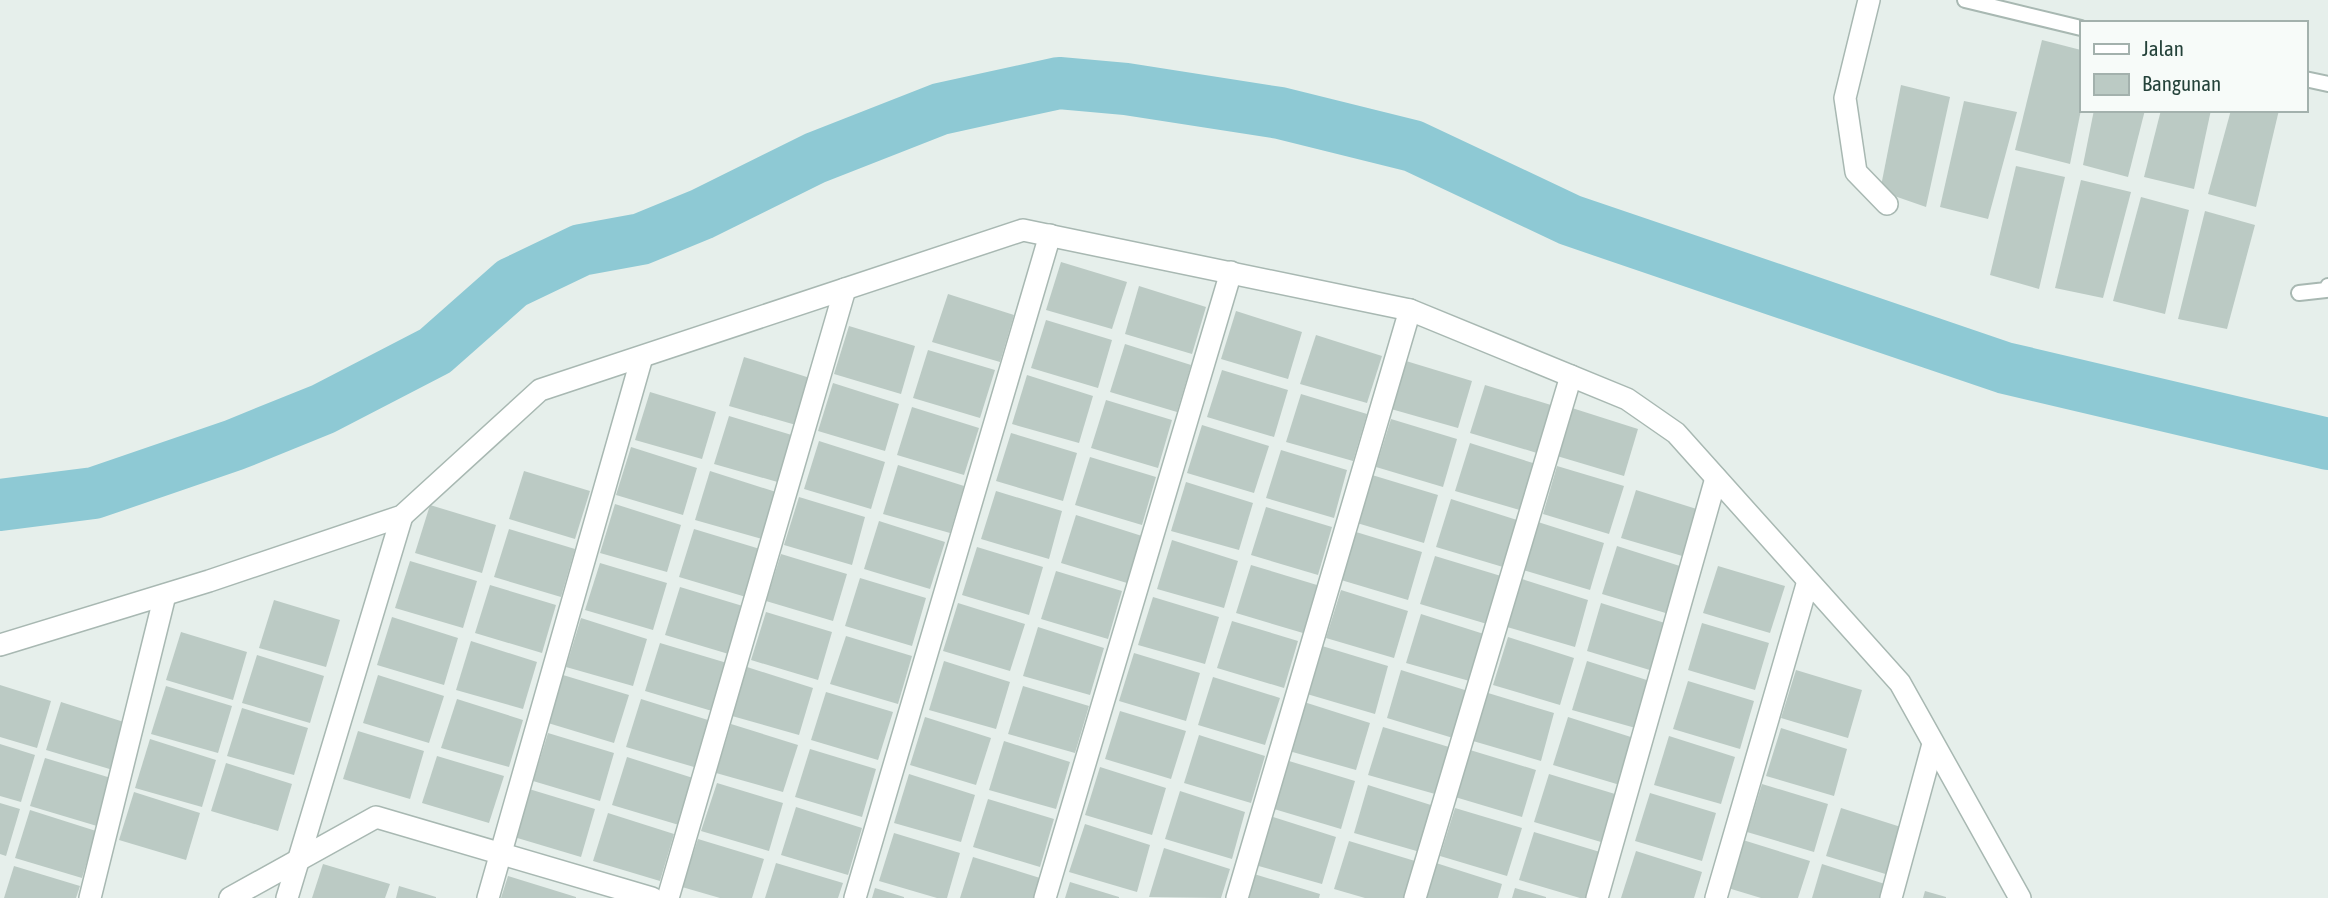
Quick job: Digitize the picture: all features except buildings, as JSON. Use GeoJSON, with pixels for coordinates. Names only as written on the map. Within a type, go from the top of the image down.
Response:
{"type":"FeatureCollection","features":[{"type":"Feature","properties":{"kind":"street"},"geometry":{"type":"LineString","coordinates":[[1869,0],[1846,98],[1856,172],[1887,204]]}},
{"type":"Feature","properties":{"kind":"street"},"geometry":{"type":"LineString","coordinates":[[0,645],[165,595],[402,516],[540,390],[1023,230],[1410,310],[1627,399],[1676,433],[1900,683],[2020,898]]}},
{"type":"Feature","properties":{"kind":"street"},"geometry":{"type":"LineString","coordinates":[[855,898],[1050,235]]}},
{"type":"Feature","properties":{"kind":"street"},"geometry":{"type":"LineString","coordinates":[[1045,898],[1231,272]]}},
{"type":"Feature","properties":{"kind":"street"},"geometry":{"type":"LineString","coordinates":[[668,898],[845,289]]}},
{"type":"Feature","properties":{"kind":"street"},"geometry":{"type":"LineString","coordinates":[[1237,898],[1410,310]]}},
{"type":"Feature","properties":{"kind":"street"},"geometry":{"type":"LineString","coordinates":[[488,898],[642,357]]}},
{"type":"Feature","properties":{"kind":"street"},"geometry":{"type":"LineString","coordinates":[[1415,898],[1570,376]]}},
{"type":"Feature","properties":{"kind":"street"},"geometry":{"type":"LineString","coordinates":[[1597,898],[1716,478]]}},
{"type":"Feature","properties":{"kind":"street"},"geometry":{"type":"LineString","coordinates":[[286,898],[402,516]]}},
{"type":"Feature","properties":{"kind":"street"},"geometry":{"type":"LineString","coordinates":[[1716,898],[1808,581]]}},
{"type":"Feature","properties":{"kind":"street"},"geometry":{"type":"LineString","coordinates":[[90,898],[165,595]]}},
{"type":"Feature","properties":{"kind":"street"},"geometry":{"type":"LineString","coordinates":[[1891,898],[1933,744]]}},
{"type":"Feature","properties":{"kind":"street"},"geometry":{"type":"LineString","coordinates":[[230,898],[376,817],[652,898]]}},
{"type":"Feature","properties":{"kind":"lane"},"geometry":{"type":"LineString","coordinates":[[1965,0],[2080,28]]}},
{"type":"Feature","properties":{"kind":"lane"},"geometry":{"type":"LineString","coordinates":[[2307,79],[2328,84]]}},
{"type":"Feature","properties":{"kind":"lane"},"geometry":{"type":"LineString","coordinates":[[2299,293],[2326,290],[2328,286]]}},
{"type":"Feature","properties":{"kind":"waterway"},"geometry":{"type":"LineString","coordinates":[[0,505],[94,493],[234,445],[323,409],[435,351],[512,283],[581,250],[641,239],[702,214],[815,158],[940,109],[1059,83],[1126,89],[1280,113],[1413,146],[1570,220],[2005,368],[2328,444]]}}]}
